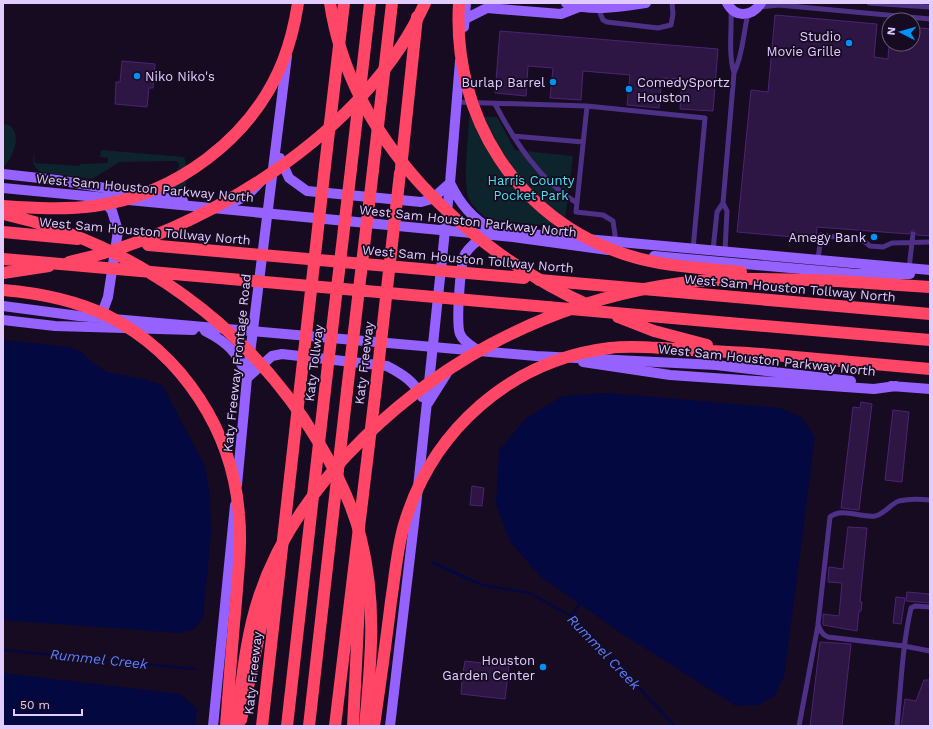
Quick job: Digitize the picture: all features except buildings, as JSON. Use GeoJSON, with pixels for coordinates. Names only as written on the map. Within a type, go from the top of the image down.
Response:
{"type":"FeatureCollection","features":[{"type":"Feature","properties":{"kind":"highway"},"geometry":{"type":"LineString","coordinates":[[3,206],[66,208],[113,202],[150,192],[196,166],[236,132],[265,95],[282,63],[290,40],[298,3]]}},
{"type":"Feature","properties":{"kind":"highway"},"geometry":{"type":"LineString","coordinates":[[330,3],[336,31],[352,80],[370,116],[394,153],[425,188],[477,236],[512,262],[548,284],[604,312],[639,326],[690,341],[761,354]]}},
{"type":"Feature","properties":{"kind":"highway"},"geometry":{"type":"LineString","coordinates":[[332,103],[335,3]]}},
{"type":"Feature","properties":{"kind":"highway","name":"Katy Freeway"},"geometry":{"type":"LineString","coordinates":[[262,726],[344,3]]}},
{"type":"Feature","properties":{"kind":"highway","name":"Katy Tollway"},"geometry":{"type":"LineString","coordinates":[[287,726],[370,3]]}},
{"type":"Feature","properties":{"kind":"highway"},"geometry":{"type":"LineString","coordinates":[[309,726],[392,3]]}},
{"type":"Feature","properties":{"kind":"highway","name":"Katy Freeway"},"geometry":{"type":"LineString","coordinates":[[335,726],[375,395],[418,3]]}},
{"type":"Feature","properties":{"kind":"highway"},"geometry":{"type":"LineString","coordinates":[[3,273],[53,265],[123,247],[191,220],[238,194],[300,152],[362,95],[397,52],[412,29],[425,3]]}},
{"type":"Feature","properties":{"kind":"highway"},"geometry":{"type":"LineString","coordinates":[[459,3],[459,42],[462,67],[469,96],[480,124],[496,153],[516,181],[554,216],[583,236],[626,255],[648,261],[696,268],[837,281],[930,287]]}},
{"type":"Feature","properties":{"kind":"highway"},"geometry":{"type":"LineString","coordinates":[[3,214],[47,226],[95,244],[160,279],[200,307],[224,327],[257,359],[292,402],[315,436],[340,482],[355,518],[364,552],[370,587],[372,618],[371,653],[365,726]]}},
{"type":"Feature","properties":{"kind":"highway","name":"West Sam Houston Tollway North"},"geometry":{"type":"LineString","coordinates":[[3,232],[930,314]]}},
{"type":"Feature","properties":{"kind":"highway"},"geometry":{"type":"LineString","coordinates":[[3,259],[930,340]]}},
{"type":"Feature","properties":{"kind":"highway"},"geometry":{"type":"LineString","coordinates":[[236,726],[242,671],[252,622],[263,585],[280,547],[301,512],[336,467],[388,415],[427,383],[456,364],[517,330],[581,305],[632,291],[682,282],[726,279],[837,281]]}},
{"type":"Feature","properties":{"kind":"highway"},"geometry":{"type":"LineString","coordinates":[[3,290],[52,297],[90,309],[118,322],[141,337],[168,360],[192,388],[212,420],[230,466],[238,502],[240,526],[239,561],[226,726]]}},
{"type":"Feature","properties":{"kind":"highway"},"geometry":{"type":"LineString","coordinates":[[374,726],[397,558],[404,526],[422,479],[441,447],[464,420],[491,396],[518,378],[552,362],[582,353],[611,348],[646,347],[761,354],[930,369]]}},
{"type":"Feature","properties":{"kind":"highway"},"geometry":{"type":"LineString","coordinates":[[353,726],[360,619],[363,486]]}},
{"type":"Feature","properties":{"kind":"highway"},"geometry":{"type":"LineString","coordinates":[[240,726],[287,502]]}},
{"type":"Feature","properties":{"kind":"main road","name":"Katy Freeway Frontage Road"},"geometry":{"type":"LineString","coordinates":[[213,726],[247,378],[294,3]]}},
{"type":"Feature","properties":{"kind":"main road"},"geometry":{"type":"LineString","coordinates":[[390,726],[450,183],[466,3]]}},
{"type":"Feature","properties":{"kind":"main road"},"geometry":{"type":"LineString","coordinates":[[566,3],[579,8]]}},
{"type":"Feature","properties":{"kind":"main road"},"geometry":{"type":"LineString","coordinates":[[465,19],[487,8],[561,14],[579,8],[598,8],[646,3]]}},
{"type":"Feature","properties":{"kind":"main road"},"geometry":{"type":"LineString","coordinates":[[716,3],[729,6],[742,14],[748,14],[759,5]]}},
{"type":"Feature","properties":{"kind":"main road"},"geometry":{"type":"LineString","coordinates":[[277,140],[282,165],[289,178],[307,191],[421,202],[432,199],[450,183]]}},
{"type":"Feature","properties":{"kind":"main road"},"geometry":{"type":"LineString","coordinates":[[228,206],[243,199],[258,184],[270,163],[277,140]]}},
{"type":"Feature","properties":{"kind":"main road"},"geometry":{"type":"LineString","coordinates":[[3,174],[87,184],[178,200],[228,206],[930,270]]}},
{"type":"Feature","properties":{"kind":"main road"},"geometry":{"type":"LineString","coordinates":[[450,183],[458,200],[467,212],[476,221],[492,230]]}},
{"type":"Feature","properties":{"kind":"main road"},"geometry":{"type":"LineString","coordinates":[[55,326],[76,323],[95,316],[104,308],[108,297],[118,231],[112,210],[102,197],[87,184]]}},
{"type":"Feature","properties":{"kind":"main road","name":"West Sam Houston Parkway North"},"geometry":{"type":"LineString","coordinates":[[3,188],[513,237],[654,256],[857,274],[930,274]]}},
{"type":"Feature","properties":{"kind":"main road"},"geometry":{"type":"LineString","coordinates":[[476,349],[465,340],[460,333],[458,321],[462,263],[465,254],[474,244],[492,230]]}},
{"type":"Feature","properties":{"kind":"main road","name":"West Sam Houston Parkway North"},"geometry":{"type":"LineString","coordinates":[[3,306],[79,316],[536,356],[716,365],[930,389]]}},
{"type":"Feature","properties":{"kind":"main road"},"geometry":{"type":"LineString","coordinates":[[3,320],[55,326],[205,331],[254,329],[433,343],[670,375],[874,389],[896,386]]}},
{"type":"Feature","properties":{"kind":"main road"},"geometry":{"type":"LineString","coordinates":[[205,331],[221,339],[231,348],[240,360],[247,378],[272,356],[282,354],[387,366],[402,374],[416,386],[426,406]]}},
{"type":"Feature","properties":{"kind":"main road"},"geometry":{"type":"LineString","coordinates":[[426,406],[444,377],[457,361],[476,349]]}},
{"type":"Feature","properties":{"kind":"lane"},"geometry":{"type":"LineString","coordinates":[[598,8],[603,20],[607,22],[658,28],[671,25],[673,21],[672,3]]}},
{"type":"Feature","properties":{"kind":"lane"},"geometry":{"type":"LineString","coordinates":[[868,3],[930,7]]}},
{"type":"Feature","properties":{"kind":"lane"},"geometry":{"type":"LineString","coordinates":[[880,15],[881,4]]}},
{"type":"Feature","properties":{"kind":"lane"},"geometry":{"type":"LineString","coordinates":[[759,5],[779,5],[930,20]]}},
{"type":"Feature","properties":{"kind":"lane"},"geometry":{"type":"LineString","coordinates":[[729,6],[732,32],[730,60],[734,73]]}},
{"type":"Feature","properties":{"kind":"lane"},"geometry":{"type":"LineString","coordinates":[[713,250],[717,212],[723,203],[734,73],[740,61],[743,34],[748,14]]}},
{"type":"Feature","properties":{"kind":"lane"},"geometry":{"type":"LineString","coordinates":[[456,102],[587,106],[705,118],[693,249]]}},
{"type":"Feature","properties":{"kind":"lane"},"geometry":{"type":"LineString","coordinates":[[496,104],[513,136],[548,181],[577,203]]}},
{"type":"Feature","properties":{"kind":"lane"},"geometry":{"type":"LineString","coordinates":[[587,106],[576,212],[603,215],[613,221],[616,242]]}},
{"type":"Feature","properties":{"kind":"lane"},"geometry":{"type":"LineString","coordinates":[[513,136],[583,142]]}},
{"type":"Feature","properties":{"kind":"lane"},"geometry":{"type":"LineString","coordinates":[[723,203],[727,211],[724,251]]}},
{"type":"Feature","properties":{"kind":"lane"},"geometry":{"type":"LineString","coordinates":[[909,268],[912,234]]}},
{"type":"Feature","properties":{"kind":"lane"},"geometry":{"type":"LineString","coordinates":[[818,260],[821,235],[864,240],[870,246],[876,247],[883,247],[892,243],[930,242]]}},
{"type":"Feature","properties":{"kind":"lane"},"geometry":{"type":"LineString","coordinates":[[799,726],[818,624],[830,517],[834,513],[876,516],[898,502],[930,500]]}},
{"type":"Feature","properties":{"kind":"lane"},"geometry":{"type":"LineString","coordinates":[[897,726],[904,646],[912,606],[930,607]]}},
{"type":"Feature","properties":{"kind":"lane"},"geometry":{"type":"LineString","coordinates":[[818,624],[824,636],[828,637],[904,646],[930,651]]}},
{"type":"Feature","properties":{"kind":"green space","name":"Harris County Pocket Park"},"geometry":{"type":"Polygon","coordinates":[[[469,116],[497,117],[515,150],[573,156],[564,228],[488,219],[475,208],[469,199],[466,183],[469,116]]]}},
{"type":"Feature","properties":{"kind":"green space"},"geometry":{"type":"Polygon","coordinates":[[[6,124],[15,132],[16,138],[14,151],[11,158],[3,167],[3,125],[6,124]]]}},
{"type":"Feature","properties":{"kind":"green space"},"geometry":{"type":"Polygon","coordinates":[[[101,150],[184,157],[187,173],[185,189],[178,196],[147,193],[174,175],[179,166],[178,162],[175,161],[120,162],[92,179],[41,172],[36,168],[33,161],[35,153],[34,161],[36,163],[79,166],[80,164],[108,163],[108,158],[100,157],[101,150]]]}},
{"type":"Feature","properties":{"kind":"shaded area"},"geometry":{"type":"Polygon","coordinates":[[[3,340],[69,347],[82,352],[94,364],[107,372],[143,379],[162,385],[205,466],[210,495],[211,535],[203,617],[195,629],[180,633],[3,620],[3,340]]]}},
{"type":"Feature","properties":{"kind":"shaded area"},"geometry":{"type":"Polygon","coordinates":[[[607,393],[780,408],[801,417],[815,437],[784,677],[774,697],[758,705],[736,706],[621,633],[541,577],[510,542],[496,504],[499,451],[525,419],[563,396],[607,393]]]}},
{"type":"Feature","properties":{"kind":"shaded area"},"geometry":{"type":"Polygon","coordinates":[[[3,673],[180,694],[197,709],[195,726],[3,726],[3,673]]]}},
{"type":"Feature","properties":{"kind":"waterway","name":"Rummel Creek"},"geometry":{"type":"LineString","coordinates":[[433,563],[482,585],[530,593],[571,616],[675,726]]}},
{"type":"Feature","properties":{"kind":"waterway"},"geometry":{"type":"LineString","coordinates":[[571,616],[580,604]]}},
{"type":"Feature","properties":{"kind":"waterway","name":"Rummel Creek"},"geometry":{"type":"LineString","coordinates":[[3,650],[194,669]]}},
{"type":"Feature","properties":{"kind":"place","name":"Studio Movie Grille"},"geometry":{"type":"Point","coordinates":[849,43]}},
{"type":"Feature","properties":{"kind":"place","name":"Niko Niko's"},"geometry":{"type":"Point","coordinates":[137,76]}},
{"type":"Feature","properties":{"kind":"place","name":"Burlap Barrel"},"geometry":{"type":"Point","coordinates":[553,82]}},
{"type":"Feature","properties":{"kind":"place","name":"ComedySportz Houston"},"geometry":{"type":"Point","coordinates":[629,89]}},
{"type":"Feature","properties":{"kind":"place","name":"Amegy Bank"},"geometry":{"type":"Point","coordinates":[874,237]}},
{"type":"Feature","properties":{"kind":"place","name":"Houston Garden Center"},"geometry":{"type":"Point","coordinates":[543,667]}}]}
